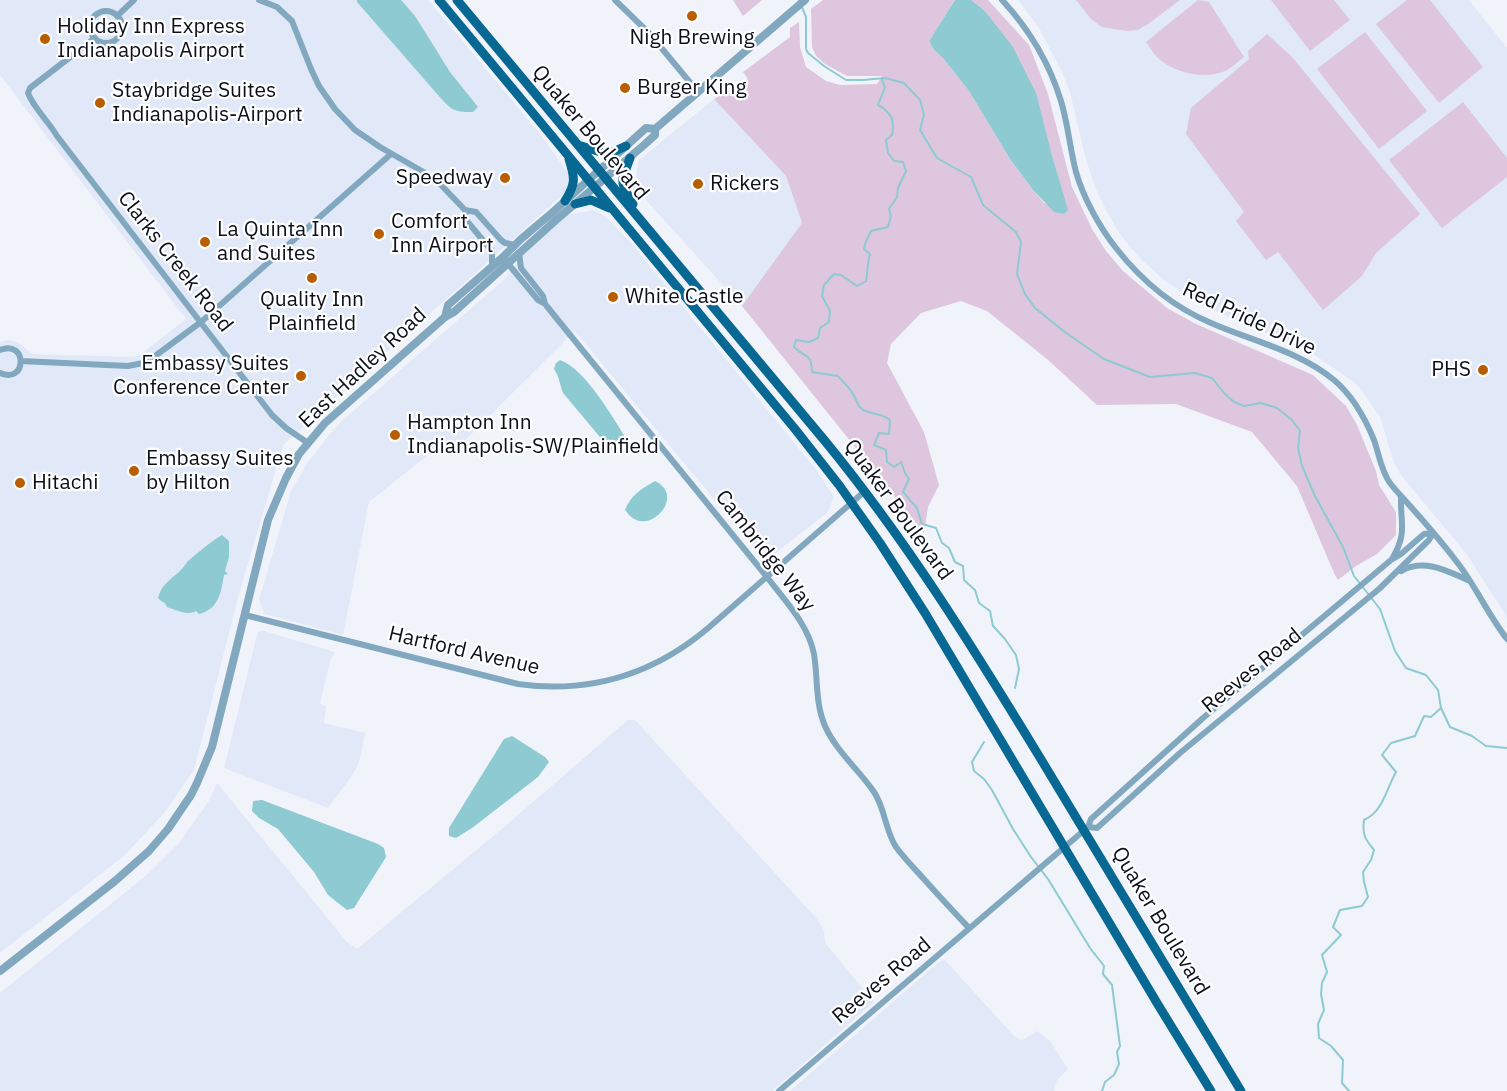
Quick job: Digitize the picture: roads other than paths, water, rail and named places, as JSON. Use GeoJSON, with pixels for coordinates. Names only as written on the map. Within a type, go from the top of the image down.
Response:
{"type":"FeatureCollection","features":[{"type":"Feature","properties":{"kind":"main road","name":"Quaker Boulevard"},"geometry":{"type":"LineString","coordinates":[[439,0],[795,429],[880,543],[925,613],[1211,1091]]}},
{"type":"Feature","properties":{"kind":"main road","name":"Quaker Boulevard"},"geometry":{"type":"LineString","coordinates":[[457,0],[825,441],[905,546],[956,620],[1086,828],[1241,1091]]}},
{"type":"Feature","properties":{"kind":"main road"},"geometry":{"type":"LineString","coordinates":[[578,145],[604,153],[626,146]]}},
{"type":"Feature","properties":{"kind":"main road"},"geometry":{"type":"LineString","coordinates":[[565,201],[574,183],[567,153]]}},
{"type":"Feature","properties":{"kind":"main road"},"geometry":{"type":"LineString","coordinates":[[630,158],[622,177],[623,186],[644,225]]}},
{"type":"Feature","properties":{"kind":"main road"},"geometry":{"type":"LineString","coordinates":[[575,204],[591,200],[616,212]]}},
{"type":"Feature","properties":{"kind":"street"},"geometry":{"type":"LineString","coordinates":[[117,16],[134,0]]}},
{"type":"Feature","properties":{"kind":"street"},"geometry":{"type":"LineString","coordinates":[[259,0],[278,7],[292,21],[315,78],[335,109],[355,130],[427,174],[465,210],[476,212],[501,240],[515,245]]}},
{"type":"Feature","properties":{"kind":"street"},"geometry":{"type":"LineString","coordinates":[[615,0],[649,33],[698,92]]}},
{"type":"Feature","properties":{"kind":"street","name":"East Hadley Road"},"geometry":{"type":"LineString","coordinates":[[445,316],[448,305],[492,267],[519,253],[575,204],[598,170],[646,128],[655,129],[805,0]]}},
{"type":"Feature","properties":{"kind":"street","name":"Red Pride Drive"},"geometry":{"type":"LineString","coordinates":[[1002,0],[1018,17],[1043,55],[1053,76],[1061,101],[1077,174],[1086,196],[1114,247],[1154,287],[1187,312],[1280,349],[1324,372],[1337,382],[1352,399],[1374,440],[1389,481],[1433,533]]}},
{"type":"Feature","properties":{"kind":"street"},"geometry":{"type":"LineString","coordinates":[[106,11],[117,16],[122,29],[117,39],[105,43],[95,38],[90,27],[95,16],[106,11]]}},
{"type":"Feature","properties":{"kind":"street","name":"Clarks Creek Road"},"geometry":{"type":"LineString","coordinates":[[95,38],[30,88],[28,93],[30,99],[272,415],[308,443]]}},
{"type":"Feature","properties":{"kind":"street","name":"East Hadley Road"},"geometry":{"type":"LineString","coordinates":[[0,971],[129,870],[154,845],[177,816],[197,783],[212,747],[273,507],[293,465],[308,443],[336,413],[445,316],[454,312],[506,260],[515,245],[565,201],[591,183],[605,178],[630,158],[655,135],[655,129]]}},
{"type":"Feature","properties":{"kind":"street"},"geometry":{"type":"LineString","coordinates":[[21,362],[135,365],[156,356],[201,322],[391,154]]}},
{"type":"Feature","properties":{"kind":"street"},"geometry":{"type":"LineString","coordinates":[[465,210],[466,220],[492,251],[492,267]]}},
{"type":"Feature","properties":{"kind":"street","name":"Cambridge Way"},"geometry":{"type":"LineString","coordinates":[[519,253],[520,268],[543,296],[545,304]]}},
{"type":"Feature","properties":{"kind":"street","name":"Cambridge Way"},"geometry":{"type":"LineString","coordinates":[[506,260],[538,300],[545,304],[798,617],[810,639],[814,655],[819,708],[827,731],[874,792],[897,847],[969,928]]}},
{"type":"Feature","properties":{"kind":"street"},"geometry":{"type":"LineString","coordinates":[[0,350],[6,348],[15,350],[21,362],[20,368],[14,374],[0,373]]}},
{"type":"Feature","properties":{"kind":"street","name":"Hartford Avenue"},"geometry":{"type":"LineString","coordinates":[[245,615],[518,684],[544,687],[584,686],[609,681],[646,669],[699,635],[865,491]]}},
{"type":"Feature","properties":{"kind":"street"},"geometry":{"type":"LineString","coordinates":[[1391,560],[1403,530],[1401,496]]}},
{"type":"Feature","properties":{"kind":"street"},"geometry":{"type":"LineString","coordinates":[[1433,533],[1461,568],[1507,639]]}},
{"type":"Feature","properties":{"kind":"street","name":"Reeves Road"},"geometry":{"type":"LineString","coordinates":[[1086,828],[1096,828],[1180,753],[1379,589],[1429,540],[1433,533]]}},
{"type":"Feature","properties":{"kind":"street","name":"Reeves Road"},"geometry":{"type":"LineString","coordinates":[[779,1091],[1086,828],[1091,819],[1179,739],[1391,560],[1424,534],[1433,533]]}},
{"type":"Feature","properties":{"kind":"street"},"geometry":{"type":"LineString","coordinates":[[1392,576],[1409,567],[1427,565],[1470,581]]}},
{"type":"Feature","properties":{"kind":"water"},"geometry":{"type":"Polygon","coordinates":[[[357,0],[401,0],[415,16],[450,72],[478,107],[473,112],[456,111],[450,107],[357,0]]]}},
{"type":"Feature","properties":{"kind":"water"},"geometry":{"type":"Polygon","coordinates":[[[955,0],[971,0],[984,10],[1013,47],[1036,93],[1068,210],[1064,214],[1054,212],[1033,190],[1010,159],[969,91],[929,41],[955,0]]]}},
{"type":"Feature","properties":{"kind":"water"},"geometry":{"type":"Polygon","coordinates":[[[560,360],[580,374],[599,396],[629,443],[630,450],[626,455],[617,454],[610,449],[563,393],[554,369],[560,360]]]}},
{"type":"Feature","properties":{"kind":"water"},"geometry":{"type":"Polygon","coordinates":[[[655,481],[663,487],[667,494],[664,508],[660,514],[647,521],[635,520],[625,510],[627,505],[637,493],[655,481]]]}},
{"type":"Feature","properties":{"kind":"water"},"geometry":{"type":"Polygon","coordinates":[[[222,535],[229,541],[229,557],[225,571],[228,574],[224,575],[215,604],[206,612],[199,614],[196,611],[185,613],[167,607],[158,598],[164,586],[188,561],[222,535]]]}},
{"type":"Feature","properties":{"kind":"water"},"geometry":{"type":"Polygon","coordinates":[[[512,736],[549,762],[538,777],[472,828],[456,838],[449,836],[449,828],[504,739],[512,736]]]}},
{"type":"Feature","properties":{"kind":"water"},"geometry":{"type":"Polygon","coordinates":[[[262,800],[384,848],[386,857],[354,908],[347,910],[328,895],[314,872],[278,829],[252,811],[253,801],[262,800]]]}},
{"type":"Feature","properties":{"kind":"waterway"},"geometry":{"type":"LineString","coordinates":[[799,0],[806,17],[808,53],[846,80],[885,78],[904,83],[920,100],[924,115],[920,130],[937,158],[971,177],[983,205],[1016,232],[1021,242],[1017,274],[1025,294],[1035,308],[1104,359],[1150,377],[1195,373],[1212,378],[1234,402],[1244,406],[1261,403],[1277,408],[1292,420],[1300,431],[1298,448],[1302,466],[1315,496],[1343,547],[1354,576],[1380,609],[1395,651],[1406,668],[1426,675],[1438,690],[1441,708],[1450,727],[1472,736],[1486,746],[1507,748]]}},
{"type":"Feature","properties":{"kind":"waterway"},"geometry":{"type":"LineString","coordinates":[[882,80],[885,87],[878,105],[889,114],[893,125],[892,135],[886,140],[888,153],[894,161],[903,162],[906,171],[898,188],[897,197],[889,209],[891,216],[888,227],[871,231],[866,241],[864,249],[870,254],[866,281],[857,286],[841,275],[834,274],[824,285],[822,296],[830,311],[829,322],[820,328],[818,338],[809,342],[796,340],[794,347],[809,358],[812,372],[838,376],[861,408],[890,420],[889,434],[879,433],[874,445],[886,450],[887,462],[894,467],[901,462],[909,479],[903,492],[917,508],[922,524],[936,528],[942,543],[949,548],[955,562],[963,566],[964,580],[975,590],[979,603],[990,611],[993,626],[1016,655],[1019,669],[1015,688]]}},
{"type":"Feature","properties":{"kind":"waterway"},"geometry":{"type":"LineString","coordinates":[[1349,1091],[1342,1083],[1343,1060],[1331,1046],[1319,1038],[1318,1024],[1324,1010],[1321,994],[1322,983],[1327,972],[1322,955],[1341,935],[1333,927],[1340,910],[1362,906],[1368,897],[1363,872],[1374,850],[1365,836],[1364,820],[1379,807],[1396,772],[1382,755],[1391,743],[1415,736],[1424,716],[1431,717],[1441,708]]}},
{"type":"Feature","properties":{"kind":"waterway"},"geometry":{"type":"LineString","coordinates":[[984,742],[972,762],[974,771],[992,790],[1013,829],[1104,966],[1103,974],[1112,985],[1120,1046],[1117,1052],[1119,1064],[1114,1075],[1105,1082],[1102,1091]]}},
{"type":"Feature","properties":{"kind":"place","name":"Nigh Brewing"},"geometry":{"type":"Point","coordinates":[692,16]}},
{"type":"Feature","properties":{"kind":"place","name":"Holiday Inn Express Indianapolis Airport"},"geometry":{"type":"Point","coordinates":[45,39]}},
{"type":"Feature","properties":{"kind":"place","name":"Burger King"},"geometry":{"type":"Point","coordinates":[625,88]}},
{"type":"Feature","properties":{"kind":"place","name":"Staybridge Suites Indianapolis-Airport"},"geometry":{"type":"Point","coordinates":[100,103]}},
{"type":"Feature","properties":{"kind":"place","name":"Speedway"},"geometry":{"type":"Point","coordinates":[505,178]}},
{"type":"Feature","properties":{"kind":"place","name":"Rickers"},"geometry":{"type":"Point","coordinates":[698,184]}},
{"type":"Feature","properties":{"kind":"place","name":"Comfort Inn Airport"},"geometry":{"type":"Point","coordinates":[379,234]}},
{"type":"Feature","properties":{"kind":"place","name":"La Quinta Inn and Suites"},"geometry":{"type":"Point","coordinates":[205,242]}},
{"type":"Feature","properties":{"kind":"place","name":"Quality Inn Plainfield"},"geometry":{"type":"Point","coordinates":[312,278]}},
{"type":"Feature","properties":{"kind":"place","name":"White Castle"},"geometry":{"type":"Point","coordinates":[613,297]}},
{"type":"Feature","properties":{"kind":"place","name":"PHS"},"geometry":{"type":"Point","coordinates":[1483,370]}},
{"type":"Feature","properties":{"kind":"place","name":"Embassy Suites Conference Center"},"geometry":{"type":"Point","coordinates":[301,376]}},
{"type":"Feature","properties":{"kind":"place","name":"Hampton Inn Indianapolis-SW/Plainfield"},"geometry":{"type":"Point","coordinates":[395,435]}},
{"type":"Feature","properties":{"kind":"place","name":"Embassy Suites by Hilton"},"geometry":{"type":"Point","coordinates":[134,471]}},
{"type":"Feature","properties":{"kind":"place","name":"Hitachi"},"geometry":{"type":"Point","coordinates":[20,483]}}]}
